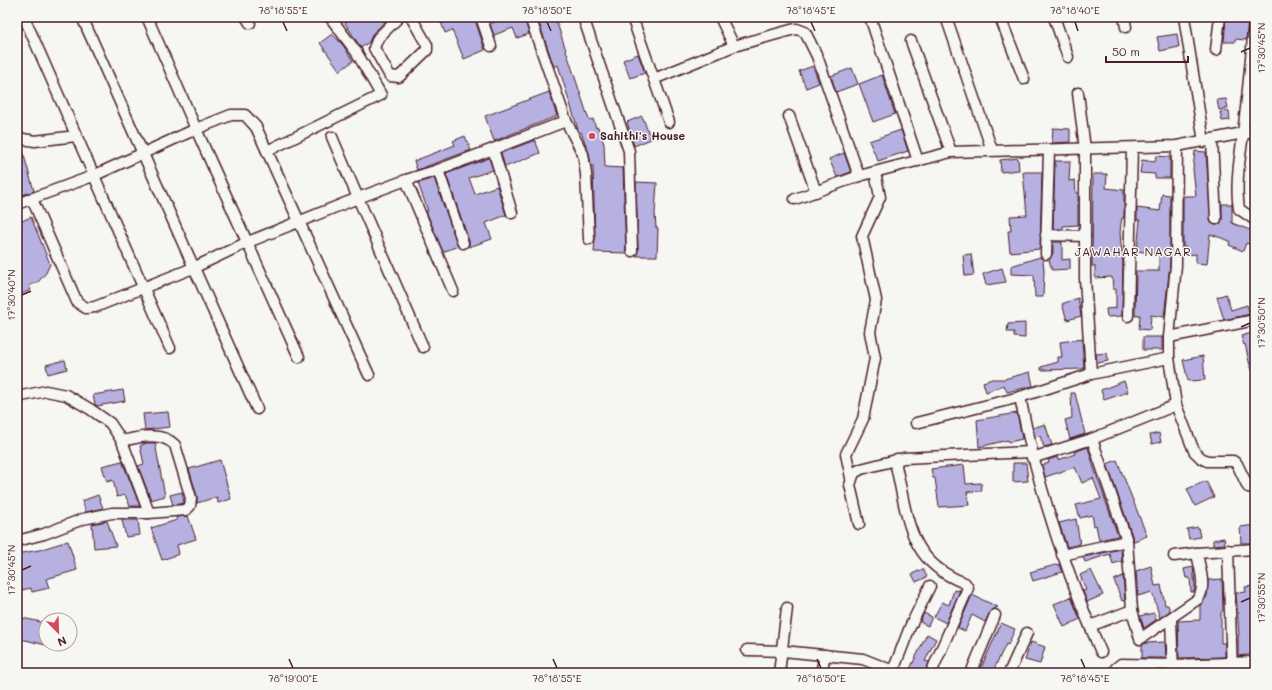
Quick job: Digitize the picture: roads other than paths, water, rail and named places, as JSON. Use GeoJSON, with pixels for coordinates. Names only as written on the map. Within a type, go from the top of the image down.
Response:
{"type":"FeatureCollection","features":[{"type":"Feature","properties":{"kind":"street"},"geometry":{"type":"LineString","coordinates":[[24,17],[170,348]]}},
{"type":"Feature","properties":{"kind":"street"},"geometry":{"type":"LineString","coordinates":[[82,17],[257,409]]}},
{"type":"Feature","properties":{"kind":"street"},"geometry":{"type":"LineString","coordinates":[[147,17],[299,357]]}},
{"type":"Feature","properties":{"kind":"street"},"geometry":{"type":"LineString","coordinates":[[399,17],[378,38],[374,48],[390,76],[395,78],[399,77],[427,50],[427,45],[411,17]]}},
{"type":"Feature","properties":{"kind":"street"},"geometry":{"type":"LineString","coordinates":[[481,17],[491,46]]}},
{"type":"Feature","properties":{"kind":"street"},"geometry":{"type":"LineString","coordinates":[[530,17],[566,121],[583,154],[586,174],[589,239]]}},
{"type":"Feature","properties":{"kind":"street"},"geometry":{"type":"LineString","coordinates":[[583,17],[628,145],[632,251]]}},
{"type":"Feature","properties":{"kind":"street"},"geometry":{"type":"LineString","coordinates":[[632,17],[669,122]]}},
{"type":"Feature","properties":{"kind":"street"},"geometry":{"type":"LineString","coordinates":[[720,17],[734,46]]}},
{"type":"Feature","properties":{"kind":"street"},"geometry":{"type":"LineString","coordinates":[[870,17],[918,161]]}},
{"type":"Feature","properties":{"kind":"street"},"geometry":{"type":"LineString","coordinates":[[947,17],[992,150]]}},
{"type":"Feature","properties":{"kind":"street"},"geometry":{"type":"LineString","coordinates":[[1000,17],[1024,79]]}},
{"type":"Feature","properties":{"kind":"street"},"geometry":{"type":"LineString","coordinates":[[1054,17],[1068,57]]}},
{"type":"Feature","properties":{"kind":"street"},"geometry":{"type":"LineString","coordinates":[[1184,17],[1208,141],[1216,219]]}},
{"type":"Feature","properties":{"kind":"street"},"geometry":{"type":"LineString","coordinates":[[1216,50],[1220,17]]}},
{"type":"Feature","properties":{"kind":"street"},"geometry":{"type":"LineString","coordinates":[[1255,17],[1243,133],[1238,165],[1237,200],[1239,209],[1255,220]]}},
{"type":"Feature","properties":{"kind":"street"},"geometry":{"type":"LineString","coordinates":[[267,151],[381,95],[357,53],[335,19]]}},
{"type":"Feature","properties":{"kind":"street"},"geometry":{"type":"LineString","coordinates":[[654,79],[734,46],[791,30],[798,29],[805,32],[817,56],[859,176]]}},
{"type":"Feature","properties":{"kind":"street"},"geometry":{"type":"LineString","coordinates":[[910,41],[951,152]]}},
{"type":"Feature","properties":{"kind":"street"},"geometry":{"type":"LineString","coordinates":[[1078,93],[1085,149],[1087,324],[1092,374]]}},
{"type":"Feature","properties":{"kind":"street"},"geometry":{"type":"LineString","coordinates":[[17,204],[93,176],[196,129],[231,115],[245,115],[256,127],[368,375]]}},
{"type":"Feature","properties":{"kind":"street"},"geometry":{"type":"LineString","coordinates":[[789,116],[816,192]]}},
{"type":"Feature","properties":{"kind":"street"},"geometry":{"type":"LineString","coordinates":[[32,199],[77,302],[86,308],[95,307],[193,268],[248,242],[299,221],[566,121]]}},
{"type":"Feature","properties":{"kind":"street"},"geometry":{"type":"LineString","coordinates":[[795,199],[859,176],[951,152],[1177,146],[1243,133],[1255,133]]}},
{"type":"Feature","properties":{"kind":"street"},"geometry":{"type":"LineString","coordinates":[[17,138],[35,141],[76,136]]}},
{"type":"Feature","properties":{"kind":"street"},"geometry":{"type":"LineString","coordinates":[[332,137],[423,347]]}},
{"type":"Feature","properties":{"kind":"street"},"geometry":{"type":"LineString","coordinates":[[1177,146],[1176,265],[1169,337],[1169,358],[1176,405],[1194,451],[1201,458],[1207,461],[1233,461],[1237,464],[1248,487],[1255,488]]}},
{"type":"Feature","properties":{"kind":"street"},"geometry":{"type":"LineString","coordinates":[[1128,316],[1132,148]]}},
{"type":"Feature","properties":{"kind":"street"},"geometry":{"type":"LineString","coordinates":[[493,149],[512,213]]}},
{"type":"Feature","properties":{"kind":"street"},"geometry":{"type":"LineString","coordinates":[[1046,254],[1049,150]]}},
{"type":"Feature","properties":{"kind":"street"},"geometry":{"type":"LineString","coordinates":[[438,170],[463,243]]}},
{"type":"Feature","properties":{"kind":"street"},"geometry":{"type":"LineString","coordinates":[[859,524],[850,485],[851,478],[846,454],[863,419],[875,358],[870,332],[876,300],[862,236],[880,196],[875,172]]}},
{"type":"Feature","properties":{"kind":"street"},"geometry":{"type":"LineString","coordinates":[[406,180],[453,291]]}},
{"type":"Feature","properties":{"kind":"street"},"geometry":{"type":"LineString","coordinates":[[1046,235],[1085,236]]}},
{"type":"Feature","properties":{"kind":"street"},"geometry":{"type":"LineString","coordinates":[[1169,337],[1255,320]]}},
{"type":"Feature","properties":{"kind":"street"},"geometry":{"type":"LineString","coordinates":[[916,423],[1020,397],[1092,374],[1169,358]]}},
{"type":"Feature","properties":{"kind":"street"},"geometry":{"type":"LineString","coordinates":[[17,397],[46,391],[66,395],[90,409],[110,424],[122,441],[149,513]]}},
{"type":"Feature","properties":{"kind":"street"},"geometry":{"type":"LineString","coordinates":[[1020,397],[1031,455],[1062,555],[1101,652]]}},
{"type":"Feature","properties":{"kind":"street"},"geometry":{"type":"LineString","coordinates":[[851,478],[854,473],[861,469],[897,459],[1031,455],[1092,439],[1176,405]]}},
{"type":"Feature","properties":{"kind":"street"},"geometry":{"type":"LineString","coordinates":[[17,541],[44,534],[83,519],[112,513],[149,513],[186,510],[190,506],[191,498],[175,445],[157,437],[145,436],[122,441]]}},
{"type":"Feature","properties":{"kind":"street"},"geometry":{"type":"LineString","coordinates":[[1092,439],[1127,541],[1132,610],[1140,639],[1171,619],[1198,599],[1202,594],[1203,587],[1197,553]]}},
{"type":"Feature","properties":{"kind":"street"},"geometry":{"type":"LineString","coordinates":[[897,459],[896,466],[910,527],[917,546],[935,568],[965,583],[968,588],[931,673]]}},
{"type":"Feature","properties":{"kind":"street"},"geometry":{"type":"LineString","coordinates":[[1062,555],[1127,541]]}},
{"type":"Feature","properties":{"kind":"street"},"geometry":{"type":"LineString","coordinates":[[1174,556],[1228,550],[1255,549]]}},
{"type":"Feature","properties":{"kind":"street"},"geometry":{"type":"LineString","coordinates":[[1228,550],[1232,673]]}},
{"type":"Feature","properties":{"kind":"street"},"geometry":{"type":"LineString","coordinates":[[747,650],[781,651],[863,659],[895,672],[910,628],[930,586]]}},
{"type":"Feature","properties":{"kind":"street"},"geometry":{"type":"LineString","coordinates":[[779,673],[787,608]]}},
{"type":"Feature","properties":{"kind":"street"},"geometry":{"type":"LineString","coordinates":[[1090,626],[1132,610]]}},
{"type":"Feature","properties":{"kind":"street"},"geometry":{"type":"LineString","coordinates":[[971,673],[995,615]]}},
{"type":"Feature","properties":{"kind":"street"},"geometry":{"type":"LineString","coordinates":[[1171,619],[1173,669]]}},
{"type":"Feature","properties":{"kind":"street"},"geometry":{"type":"LineString","coordinates":[[1009,673],[1027,633]]}},
{"type":"Feature","properties":{"kind":"street"},"geometry":{"type":"LineString","coordinates":[[822,673],[825,655]]}},
{"type":"Feature","properties":{"kind":"street"},"geometry":{"type":"LineString","coordinates":[[1114,673],[1116,668],[1121,664],[1173,669],[1231,662],[1255,662]]}},
{"type":"Feature","properties":{"kind":"place","name":"Sahithi's House"},"geometry":{"type":"Point","coordinates":[592,136]}},
{"type":"Feature","properties":{"kind":"district","name":"JAWAHAR NAGAR"},"geometry":{"type":"Point","coordinates":[1133,252]}}]}
